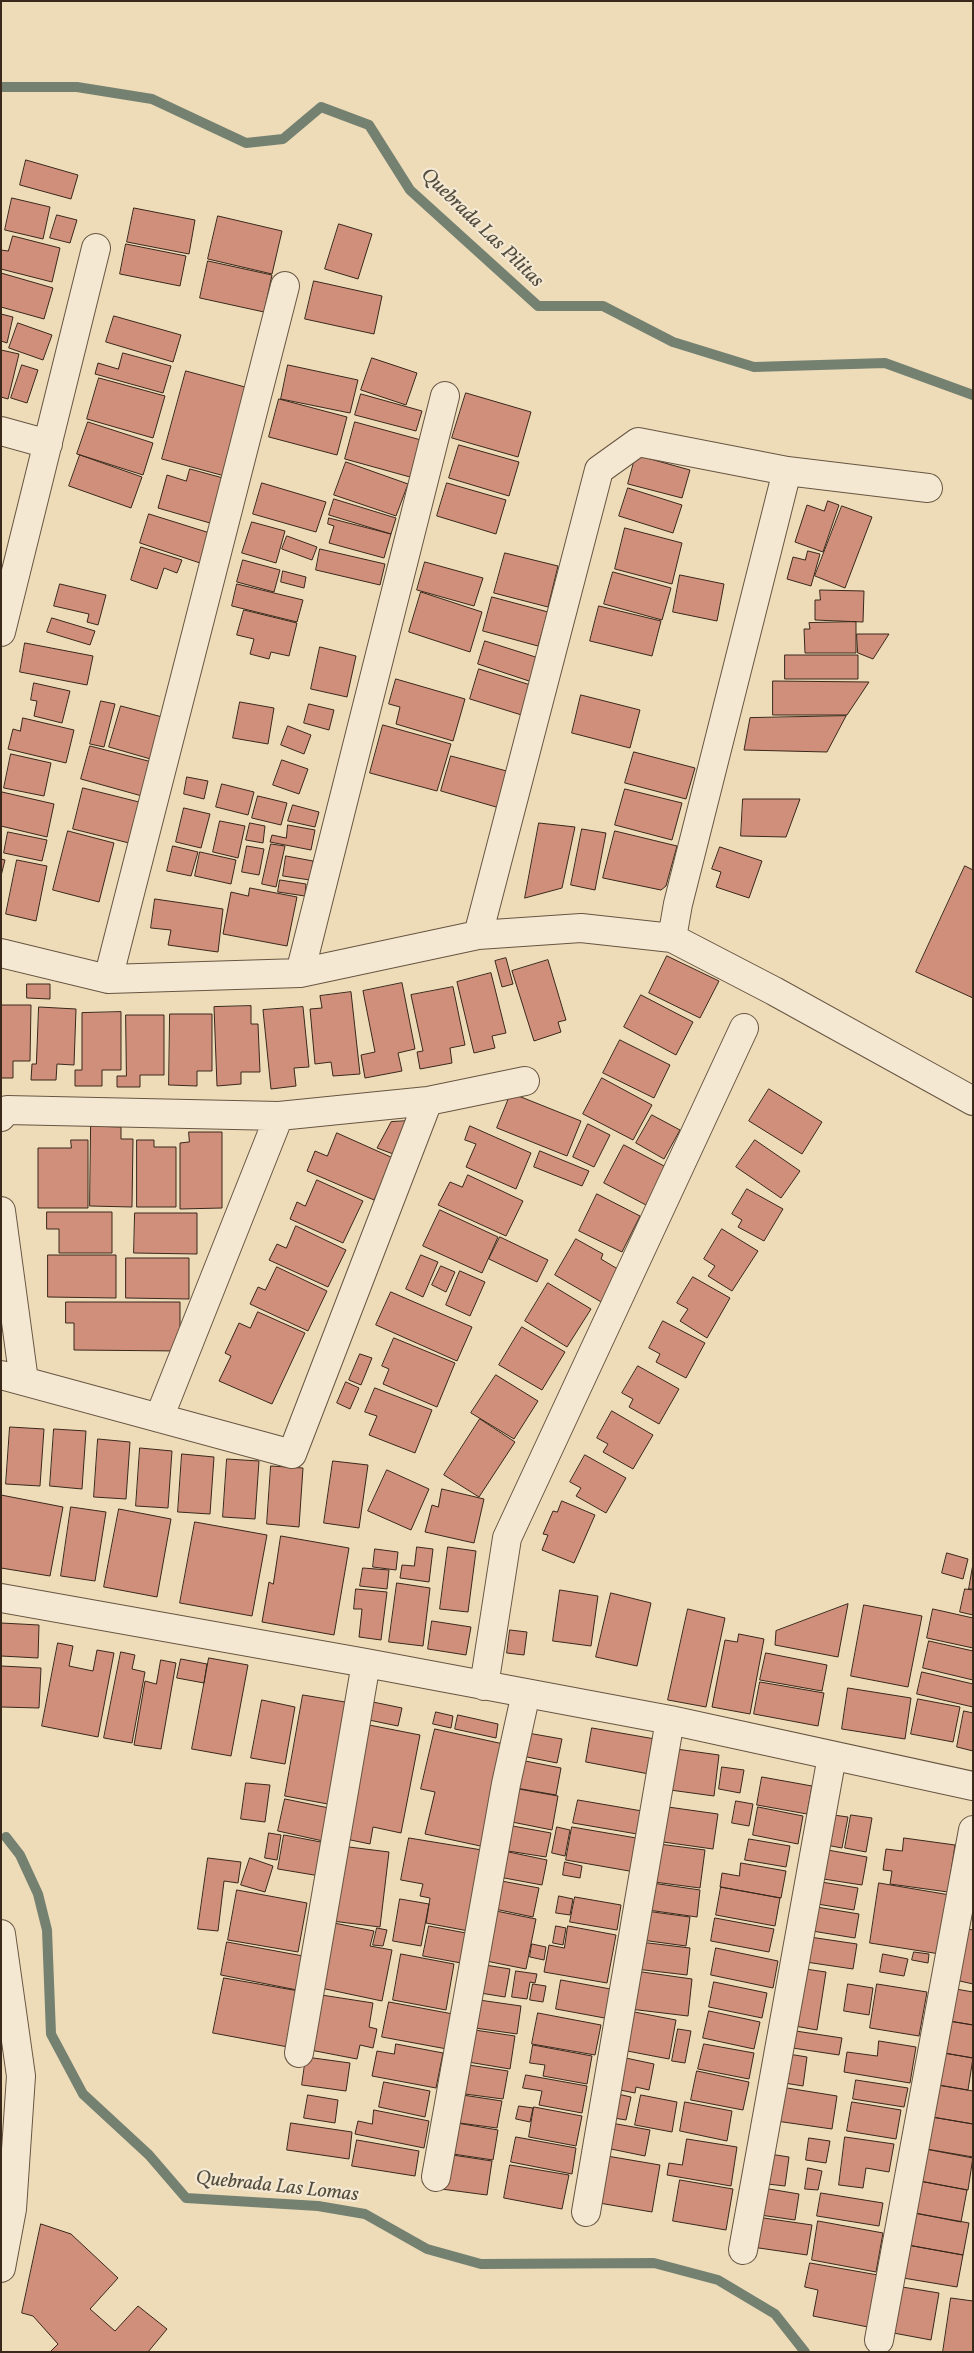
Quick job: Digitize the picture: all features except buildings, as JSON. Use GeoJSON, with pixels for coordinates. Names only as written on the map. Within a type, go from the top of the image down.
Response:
{"type":"FeatureCollection","features":[{"type":"Feature","properties":{"kind":"street"},"geometry":{"type":"LineString","coordinates":[[2,630],[96,248]]}},
{"type":"Feature","properties":{"kind":"street"},"geometry":{"type":"LineString","coordinates":[[108,979],[284,286]]}},
{"type":"Feature","properties":{"kind":"street"},"geometry":{"type":"LineString","coordinates":[[300,973],[445,396]]}},
{"type":"Feature","properties":{"kind":"street"},"geometry":{"type":"LineString","coordinates":[[1,432],[48,444]]}},
{"type":"Feature","properties":{"kind":"street"},"geometry":{"type":"LineString","coordinates":[[478,935],[599,470],[638,442],[787,471],[928,488]]}},
{"type":"Feature","properties":{"kind":"street"},"geometry":{"type":"LineString","coordinates":[[672,938],[678,904],[787,471]]}},
{"type":"Feature","properties":{"kind":"street"},"geometry":{"type":"LineString","coordinates":[[1,953],[108,979],[300,973],[478,935],[582,928],[672,938],[774,991],[973,1101]]}},
{"type":"Feature","properties":{"kind":"street"},"geometry":{"type":"LineString","coordinates":[[484,1686],[507,1538],[744,1028]]}},
{"type":"Feature","properties":{"kind":"street"},"geometry":{"type":"LineString","coordinates":[[1,1117],[7,1110],[280,1116],[428,1101],[525,1081]]}},
{"type":"Feature","properties":{"kind":"street"},"geometry":{"type":"LineString","coordinates":[[1,1211],[12,1378],[292,1454],[428,1101]]}},
{"type":"Feature","properties":{"kind":"street"},"geometry":{"type":"LineString","coordinates":[[159,1418],[280,1116]]}},
{"type":"Feature","properties":{"kind":"street"},"geometry":{"type":"LineString","coordinates":[[1,1598],[366,1663],[670,1720],[973,1786]]}},
{"type":"Feature","properties":{"kind":"street"},"geometry":{"type":"LineString","coordinates":[[299,2053],[366,1663]]}},
{"type":"Feature","properties":{"kind":"street"},"geometry":{"type":"LineString","coordinates":[[436,2177],[506,1784],[526,1694]]}},
{"type":"Feature","properties":{"kind":"street"},"geometry":{"type":"LineString","coordinates":[[586,2212],[670,1720]]}},
{"type":"Feature","properties":{"kind":"street"},"geometry":{"type":"LineString","coordinates":[[742,2250],[832,1756]]}},
{"type":"Feature","properties":{"kind":"street"},"geometry":{"type":"LineString","coordinates":[[880,2340],[973,1830]]}},
{"type":"Feature","properties":{"kind":"street"},"geometry":{"type":"LineString","coordinates":[[1,1934],[21,2076],[12,2209],[1,2268]]}},
{"type":"Feature","properties":{"kind":"waterway","name":"Quebrada Las Pilitas"},"geometry":{"type":"LineString","coordinates":[[1,87],[77,87],[152,99],[246,143],[283,139],[321,107],[369,125],[410,190],[538,306],[603,306],[673,342],[754,367],[885,363],[973,395]]}},
{"type":"Feature","properties":{"kind":"waterway","name":"Quebrada Las Lomas"},"geometry":{"type":"LineString","coordinates":[[6,1837],[20,1855],[38,1894],[47,1930],[51,2034],[83,2094],[149,2155],[186,2198],[318,2206],[365,2214],[427,2249],[481,2264],[654,2263],[718,2280],[775,2314],[805,2352]]}}]}
